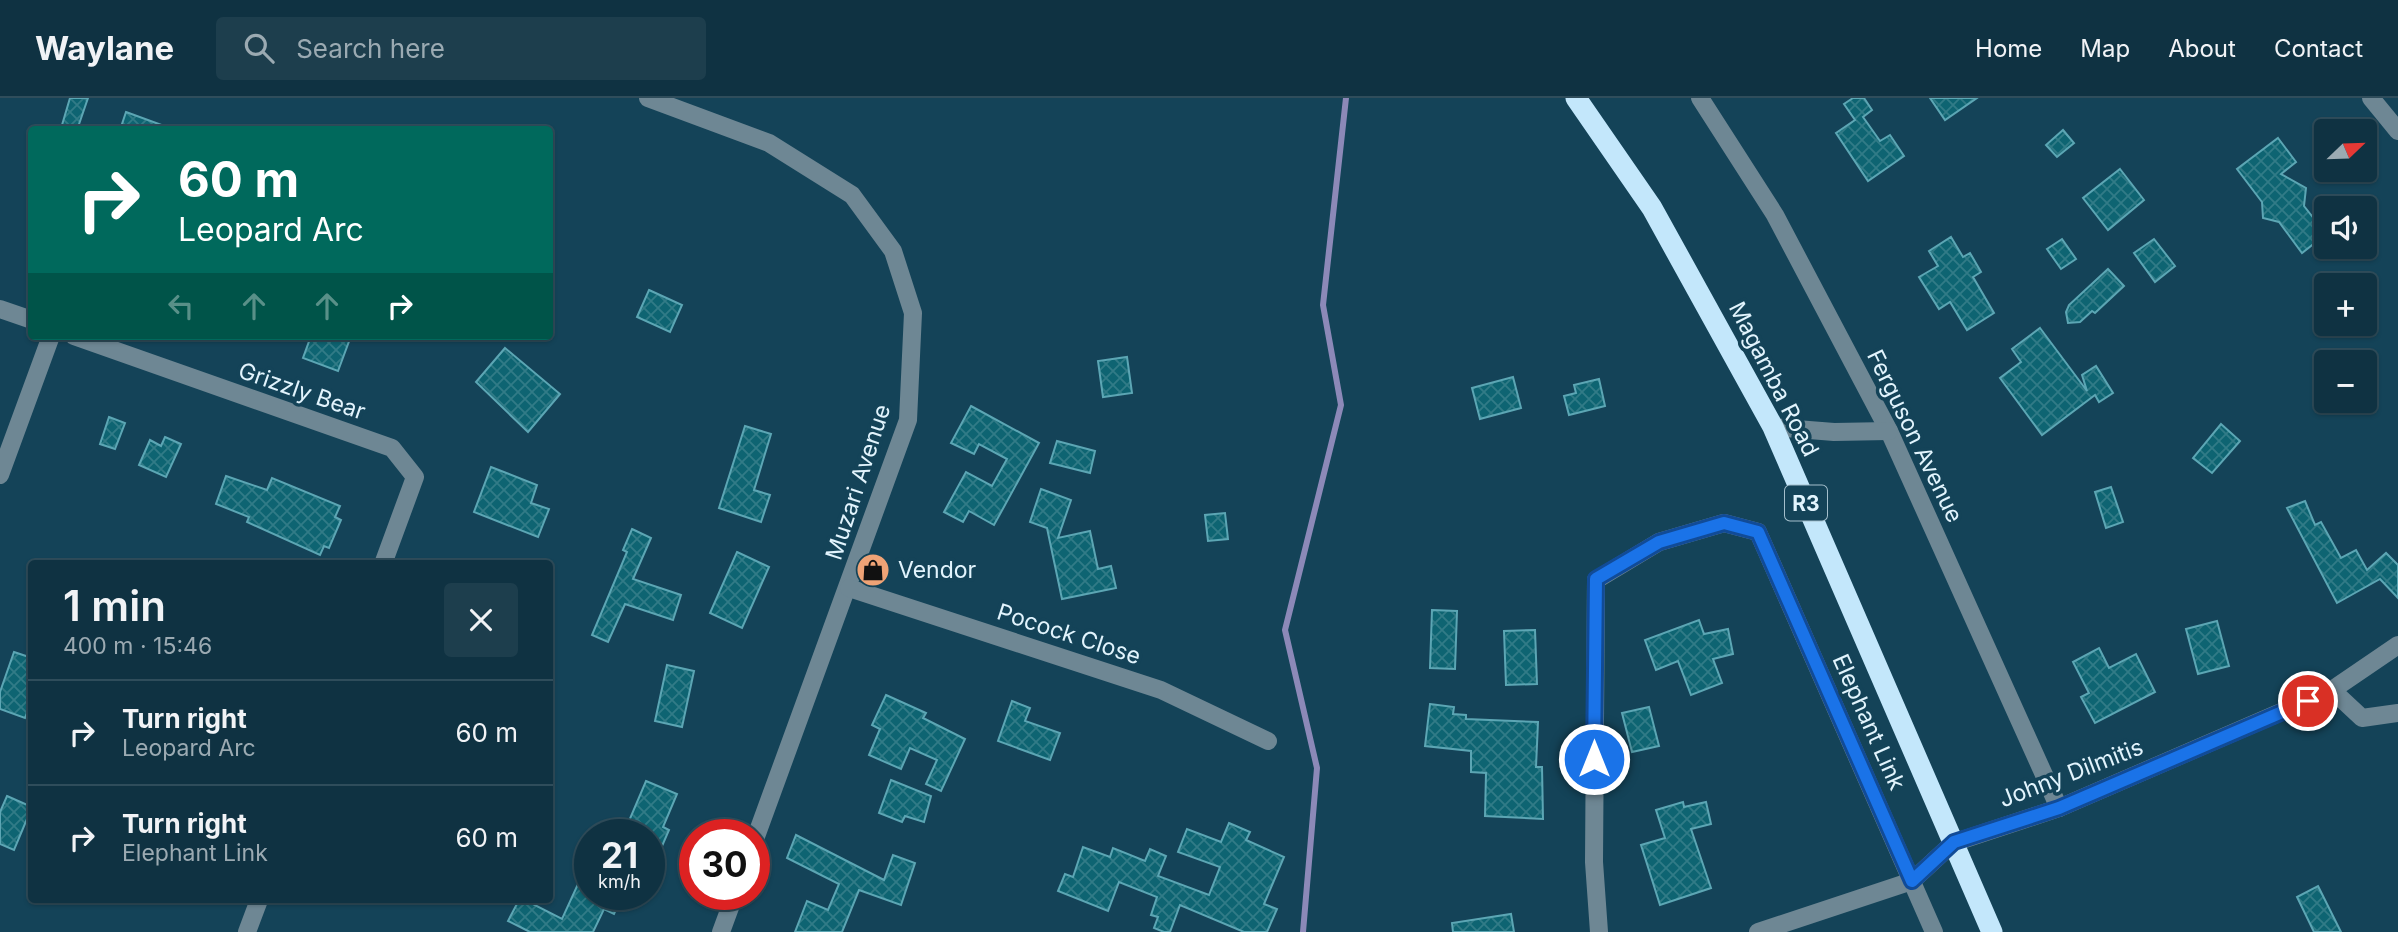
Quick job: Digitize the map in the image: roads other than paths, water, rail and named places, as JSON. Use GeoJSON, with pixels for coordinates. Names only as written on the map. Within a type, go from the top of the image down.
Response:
{"type":"FeatureCollection","features":[{"type":"Feature","properties":{"kind":"highway","name":"Magamba Road"},"geometry":{"type":"LineString","coordinates":[[1576,98],[1652,208],[1773,427],[1992,932]]}},
{"type":"Feature","properties":{"kind":"street","name":"Muzari Avenue"},"geometry":{"type":"LineString","coordinates":[[648,98],[769,143],[852,195],[892,251],[913,313],[908,420],[763,819]]}},
{"type":"Feature","properties":{"kind":"street","name":"Ferguson Avenue"},"geometry":{"type":"LineString","coordinates":[[1700,98],[1775,215],[1889,431],[2059,808]]}},
{"type":"Feature","properties":{"kind":"street"},"geometry":{"type":"LineString","coordinates":[[2371,98],[2398,131]]}},
{"type":"Feature","properties":{"kind":"street"},"geometry":{"type":"LineString","coordinates":[[0,309],[28,319]]}},
{"type":"Feature","properties":{"kind":"street"},"geometry":{"type":"LineString","coordinates":[[0,475],[50,340]]}},
{"type":"Feature","properties":{"kind":"street","name":"Grizzly Bear"},"geometry":{"type":"LineString","coordinates":[[85,340],[392,449],[415,477],[384,560]]}},
{"type":"Feature","properties":{"kind":"street"},"geometry":{"type":"LineString","coordinates":[[1773,427],[1834,432],[1889,431]]}},
{"type":"Feature","properties":{"kind":"street","name":"Elephant Link"},"geometry":{"type":"LineString","coordinates":[[1600,932],[1594,862],[1596,579],[1659,542],[1724,523],[1758,532],[1934,932]]}},
{"type":"Feature","properties":{"kind":"street","name":"Pocock Close"},"geometry":{"type":"LineString","coordinates":[[849,588],[1161,690],[1268,741]]}},
{"type":"Feature","properties":{"kind":"street","name":"Johny Dilmitis"},"geometry":{"type":"LineString","coordinates":[[1758,932],[1912,881],[1954,842],[2059,808],[2332,690],[2398,645]]}},
{"type":"Feature","properties":{"kind":"street"},"geometry":{"type":"LineString","coordinates":[[2332,690],[2362,718],[2398,713]]}},
{"type":"Feature","properties":{"kind":"street"},"geometry":{"type":"LineString","coordinates":[[247,932],[258,903]]}},
{"type":"Feature","properties":{"kind":"street"},"geometry":{"type":"LineString","coordinates":[[721,932],[729,910]]}},
{"type":"Feature","properties":{"kind":"waterway"},"geometry":{"type":"LineString","coordinates":[[1303,932],[1317,768],[1285,630],[1341,405],[1323,305],[1346,98]]}},
{"type":"Feature","properties":{"kind":"place","name":"Vendor"},"geometry":{"type":"Point","coordinates":[873,570]}}]}
